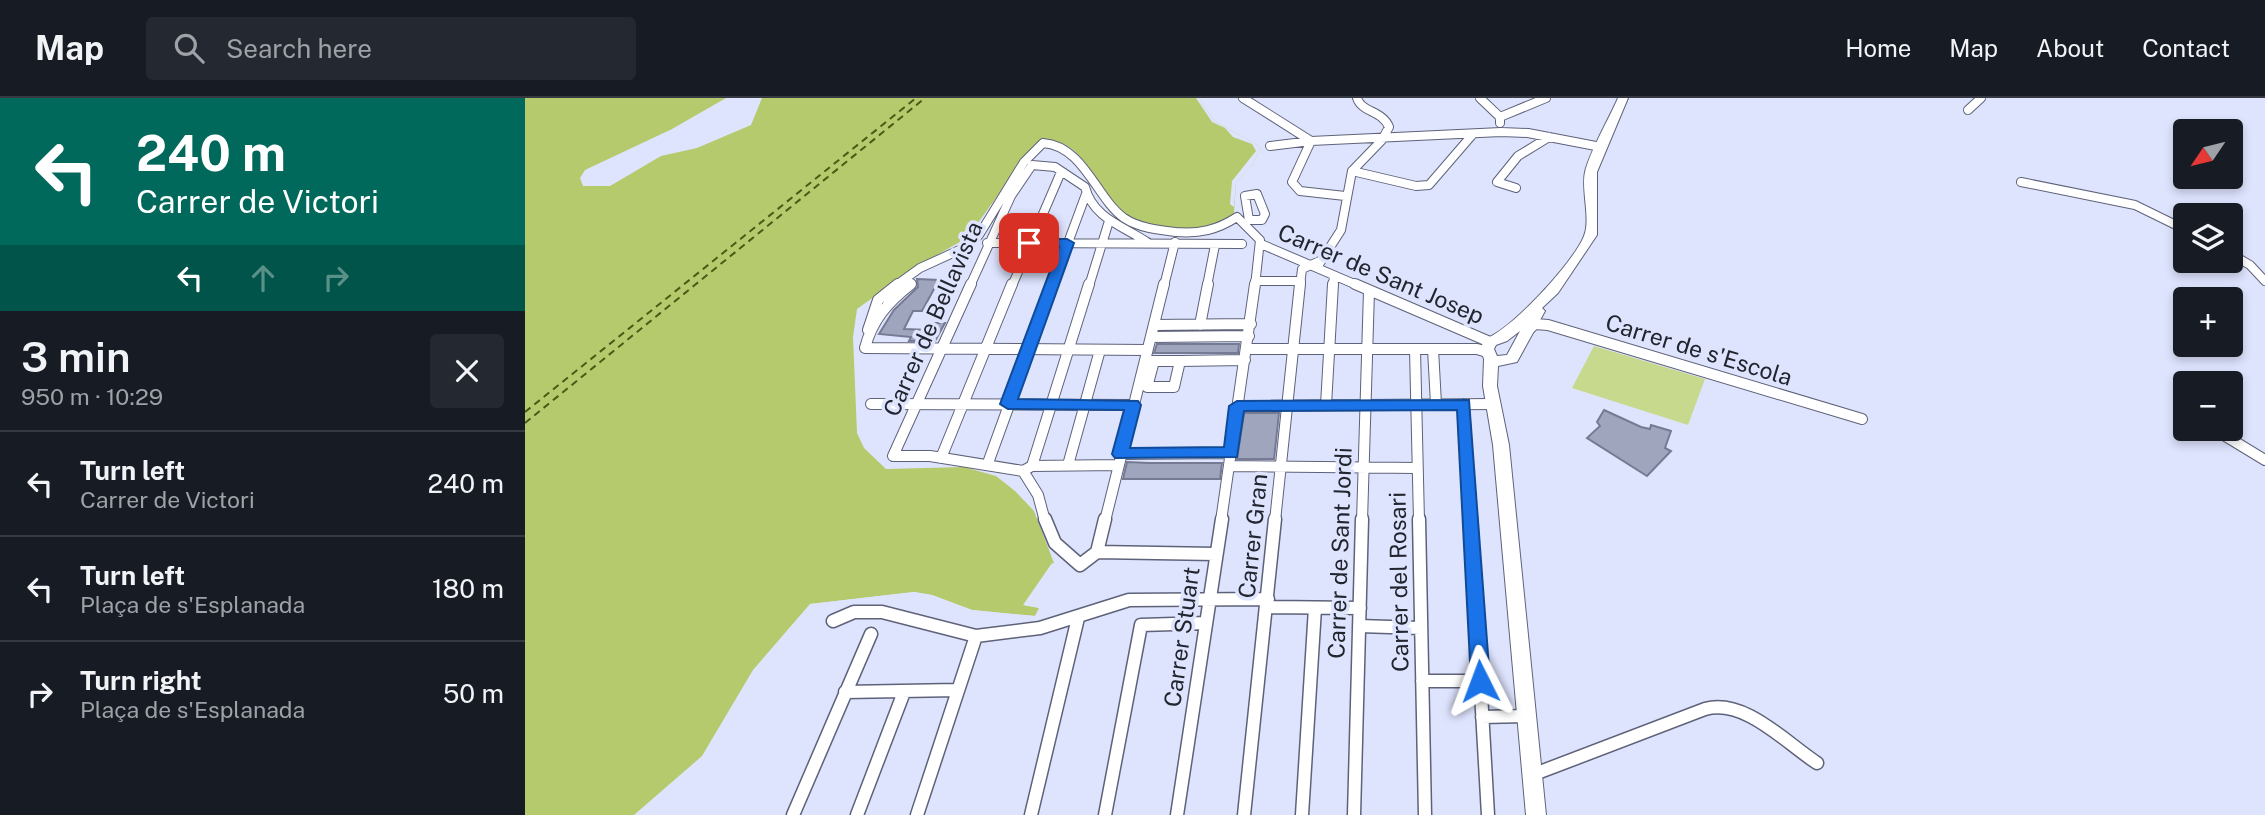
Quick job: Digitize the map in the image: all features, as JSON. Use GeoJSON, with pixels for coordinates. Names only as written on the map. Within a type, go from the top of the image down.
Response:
{"type":"FeatureCollection","features":[{"type":"Feature","properties":{"kind":"main road"},"geometry":{"type":"LineString","coordinates":[[1536,815],[1501,445],[1500,387],[1508,362],[1517,353],[1517,346],[1591,235],[1590,179],[1623,98]]}},
{"type":"Feature","properties":{"kind":"main road"},"geometry":{"type":"LineString","coordinates":[[1501,445],[1493,404],[1493,348],[1558,282]]}},
{"type":"Feature","properties":{"kind":"main road"},"geometry":{"type":"LineString","coordinates":[[1493,348],[1517,346]]}},
{"type":"Feature","properties":{"kind":"main road"},"geometry":{"type":"LineString","coordinates":[[1493,348],[1508,362]]}},
{"type":"Feature","properties":{"kind":"street"},"geometry":{"type":"LineString","coordinates":[[1244,98],[1311,141]]}},
{"type":"Feature","properties":{"kind":"street"},"geometry":{"type":"LineString","coordinates":[[1357,98],[1360,106],[1381,114],[1389,121],[1387,138],[1361,159],[1352,171],[1416,186],[1429,185],[1473,134]]}},
{"type":"Feature","properties":{"kind":"street"},"geometry":{"type":"LineString","coordinates":[[1481,98],[1500,117],[1501,132]]}},
{"type":"Feature","properties":{"kind":"street"},"geometry":{"type":"LineString","coordinates":[[1500,117],[1546,98]]}},
{"type":"Feature","properties":{"kind":"street"},"geometry":{"type":"LineString","coordinates":[[1968,110],[1981,98]]}},
{"type":"Feature","properties":{"kind":"street"},"geometry":{"type":"LineString","coordinates":[[1270,146],[1445,131],[1473,134],[1501,132],[1549,137],[1601,147]]}},
{"type":"Feature","properties":{"kind":"street"},"geometry":{"type":"LineString","coordinates":[[1516,188],[1497,182],[1518,156],[1549,137]]}},
{"type":"Feature","properties":{"kind":"street"},"geometry":{"type":"LineString","coordinates":[[1311,141],[1292,183],[1294,187],[1300,191],[1345,196]]}},
{"type":"Feature","properties":{"kind":"street"},"geometry":{"type":"LineString","coordinates":[[1049,142],[1091,176],[1118,213],[1138,225],[1206,233],[1216,231],[1237,217],[1260,242],[1245,360],[1180,360],[1069,349],[865,348],[878,300],[920,268],[966,247],[979,235],[1028,157],[1043,143],[1049,142]]}},
{"type":"Feature","properties":{"kind":"street","name":"Carrer de Bellavista"},"geometry":{"type":"LineString","coordinates":[[941,458],[893,456],[984,243],[1011,196],[1032,165],[1055,167],[1062,172]]}},
{"type":"Feature","properties":{"kind":"street","name":"Carrer Gran"},"geometry":{"type":"LineString","coordinates":[[1244,815],[1302,270],[1315,263],[1343,225],[1345,196],[1352,171]]}},
{"type":"Feature","properties":{"kind":"street"},"geometry":{"type":"LineString","coordinates":[[988,463],[1086,194],[1085,187],[1062,172],[1057,176],[941,458],[1027,468],[1119,459],[1230,459],[1282,465],[1417,468]]}},
{"type":"Feature","properties":{"kind":"street"},"geometry":{"type":"LineString","coordinates":[[2021,182],[2135,205],[2173,224]]}},
{"type":"Feature","properties":{"kind":"street"},"geometry":{"type":"LineString","coordinates":[[1086,194],[1109,221],[1147,242]]}},
{"type":"Feature","properties":{"kind":"street"},"geometry":{"type":"LineString","coordinates":[[1109,221],[1051,404],[1027,468],[1046,531],[1061,554],[1080,565],[1097,552],[1216,554]]}},
{"type":"Feature","properties":{"kind":"street"},"geometry":{"type":"LineString","coordinates":[[1175,242],[1151,337],[1147,387],[1174,387],[1180,360]]}},
{"type":"Feature","properties":{"kind":"street","name":"Carrer de Sant Josep"},"geometry":{"type":"LineString","coordinates":[[1260,242],[1315,263],[1334,276],[1493,348]]}},
{"type":"Feature","properties":{"kind":"street"},"geometry":{"type":"LineString","coordinates":[[868,330],[885,305],[921,276],[984,243],[1242,244]]}},
{"type":"Feature","properties":{"kind":"street"},"geometry":{"type":"LineString","coordinates":[[1200,325],[1215,245]]}},
{"type":"Feature","properties":{"kind":"street"},"geometry":{"type":"LineString","coordinates":[[2243,261],[2265,282]]}},
{"type":"Feature","properties":{"kind":"street"},"geometry":{"type":"LineString","coordinates":[[1326,405],[1334,276]]}},
{"type":"Feature","properties":{"kind":"street"},"geometry":{"type":"LineString","coordinates":[[1255,281],[1301,281]]}},
{"type":"Feature","properties":{"kind":"street","name":"Carrer de Sant Jordi"},"geometry":{"type":"LineString","coordinates":[[1354,815],[1369,291]]}},
{"type":"Feature","properties":{"kind":"street"},"geometry":{"type":"LineString","coordinates":[[1154,325],[1251,324]]}},
{"type":"Feature","properties":{"kind":"street","name":"Carrer de s'Escola"},"geometry":{"type":"LineString","coordinates":[[1527,331],[1535,324],[1548,325],[1862,419]]}},
{"type":"Feature","properties":{"kind":"street"},"geometry":{"type":"LineString","coordinates":[[1151,337],[1249,336]]}},
{"type":"Feature","properties":{"kind":"street"},"geometry":{"type":"LineString","coordinates":[[1247,349],[1493,348]]}},
{"type":"Feature","properties":{"kind":"street","name":"Carrer del Rosari"},"geometry":{"type":"LineString","coordinates":[[1415,349],[1425,815]]}},
{"type":"Feature","properties":{"kind":"street"},"geometry":{"type":"LineString","coordinates":[[1433,349],[1436,404]]}},
{"type":"Feature","properties":{"kind":"street"},"geometry":{"type":"LineString","coordinates":[[1068,466],[1100,350]]}},
{"type":"Feature","properties":{"kind":"street"},"geometry":{"type":"LineString","coordinates":[[1097,552],[1133,405],[1149,357]]}},
{"type":"Feature","properties":{"kind":"street","name":"Carrer Stuart"},"geometry":{"type":"LineString","coordinates":[[1177,815],[1245,360]]}},
{"type":"Feature","properties":{"kind":"street"},"geometry":{"type":"LineString","coordinates":[[871,404],[1133,405]]}},
{"type":"Feature","properties":{"kind":"street"},"geometry":{"type":"LineString","coordinates":[[1464,404],[1488,815]]}},
{"type":"Feature","properties":{"kind":"street"},"geometry":{"type":"LineString","coordinates":[[1237,406],[1493,404]]}},
{"type":"Feature","properties":{"kind":"street"},"geometry":{"type":"LineString","coordinates":[[2234,441],[2265,460]]}},
{"type":"Feature","properties":{"kind":"street"},"geometry":{"type":"LineString","coordinates":[[833,621],[854,612],[882,612],[976,636],[1040,628],[1129,600],[1209,599],[1315,608],[1360,608]]}},
{"type":"Feature","properties":{"kind":"street"},"geometry":{"type":"LineString","coordinates":[[1302,815],[1315,608]]}},
{"type":"Feature","properties":{"kind":"street"},"geometry":{"type":"LineString","coordinates":[[1031,815],[1078,618]]}},
{"type":"Feature","properties":{"kind":"street"},"geometry":{"type":"LineString","coordinates":[[1105,815],[1141,625],[1206,623]]}},
{"type":"Feature","properties":{"kind":"street"},"geometry":{"type":"LineString","coordinates":[[1359,626],[1421,628]]}},
{"type":"Feature","properties":{"kind":"street"},"geometry":{"type":"LineString","coordinates":[[793,815],[871,634]]}},
{"type":"Feature","properties":{"kind":"street"},"geometry":{"type":"LineString","coordinates":[[917,815],[976,636]]}},
{"type":"Feature","properties":{"kind":"street"},"geometry":{"type":"LineString","coordinates":[[1422,681],[1480,681]]}},
{"type":"Feature","properties":{"kind":"street"},"geometry":{"type":"LineString","coordinates":[[845,692],[957,690]]}},
{"type":"Feature","properties":{"kind":"street"},"geometry":{"type":"LineString","coordinates":[[857,815],[904,692]]}},
{"type":"Feature","properties":{"kind":"street"},"geometry":{"type":"LineString","coordinates":[[1532,775],[1664,725],[1681,722],[1701,710],[1720,706],[1736,711],[1818,763]]}},
{"type":"Feature","properties":{"kind":"street"},"geometry":{"type":"LineString","coordinates":[[1482,717],[1526,716]]}},
{"type":"Feature","properties":{"kind":"shaded area"},"geometry":{"type":"Polygon","coordinates":[[[525,98],[726,98],[672,129],[585,170],[580,178],[583,186],[610,186],[661,156],[697,148],[751,125],[762,98],[1199,98],[1214,121],[1261,147],[1253,164],[1236,182],[1234,213],[1211,226],[1187,230],[1147,224],[1127,216],[1107,195],[1082,158],[1059,142],[1043,139],[1030,151],[967,238],[917,266],[857,309],[853,337],[857,433],[864,448],[886,469],[964,467],[996,476],[1015,491],[1034,511],[1054,563],[1024,605],[1040,608],[1035,616],[972,610],[932,595],[914,592],[810,604],[753,670],[702,756],[634,815],[525,815],[525,98]]]}},
{"type":"Feature","properties":{"kind":"shaded area"},"geometry":{"type":"Polygon","coordinates":[[[1594,346],[1705,379],[1688,425],[1572,388],[1594,346]]]}},
{"type":"Feature","properties":{"kind":"pier"},"geometry":{"type":"Polygon","coordinates":[[[1196,98],[1199,98],[1214,121],[1261,147],[1253,164],[1236,182],[1234,207],[1230,204],[1232,181],[1256,151],[1252,144],[1233,137],[1225,128],[1212,122],[1196,98]]]}},
{"type":"Feature","properties":{"kind":"pier"},"geometry":{"type":"Polygon","coordinates":[[[1052,563],[1057,565],[1029,603],[1043,607],[1036,620],[972,613],[914,596],[821,607],[810,604],[914,592],[932,595],[972,610],[1035,616],[1039,608],[1023,605],[1052,563]]]}},
{"type":"Feature","properties":{"kind":"building"},"geometry":{"type":"Polygon","coordinates":[[[917,279],[939,280],[922,311],[913,311],[904,329],[931,330],[934,323],[945,323],[935,341],[909,341],[911,337],[879,334],[894,310],[918,287],[917,279]]]}},
{"type":"Feature","properties":{"kind":"building"},"geometry":{"type":"Polygon","coordinates":[[[1157,344],[1239,344],[1238,353],[1154,353],[1157,344]]]}},
{"type":"Feature","properties":{"kind":"building"},"geometry":{"type":"Polygon","coordinates":[[[1604,410],[1641,427],[1650,429],[1651,425],[1671,431],[1665,448],[1671,451],[1647,476],[1587,438],[1600,426],[1597,422],[1604,410]]]}},
{"type":"Feature","properties":{"kind":"building"},"geometry":{"type":"Polygon","coordinates":[[[1244,413],[1279,413],[1274,459],[1237,459],[1244,413]]]}},
{"type":"Feature","properties":{"kind":"building"},"geometry":{"type":"Polygon","coordinates":[[[1127,462],[1222,463],[1220,479],[1123,479],[1127,462]]]}},
{"type":"Feature","properties":{"kind":"ferry route"},"geometry":{"type":"LineString","coordinates":[[525,412],[916,98]]}},
{"type":"Feature","properties":{"kind":"ferry route"},"geometry":{"type":"LineString","coordinates":[[525,423],[925,98]]}},
{"type":"Feature","properties":{"kind":"route"},"geometry":{"type":"LineString","coordinates":[[1029,243],[1067,243],[1008,404],[1133,405],[1120,454],[1231,453],[1237,406],[1464,404],[1480,681]]}}]}
